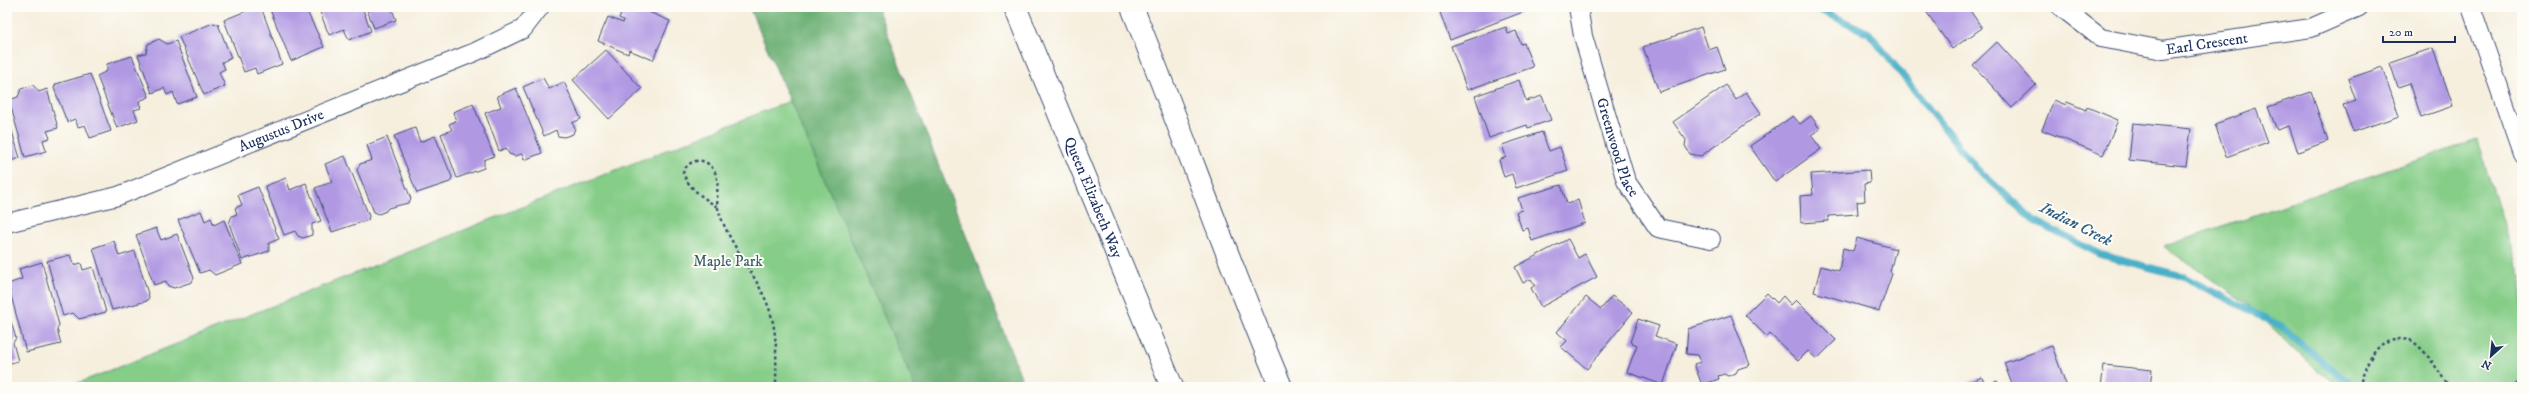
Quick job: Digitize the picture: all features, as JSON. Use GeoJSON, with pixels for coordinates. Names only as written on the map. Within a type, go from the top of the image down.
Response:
{"type":"FeatureCollection","features":[{"type":"Feature","properties":{"kind":"highway","name":"Queen Elizabeth Way"},"geometry":{"type":"LineString","coordinates":[[1015,7],[1172,387]]}},
{"type":"Feature","properties":{"kind":"highway"},"geometry":{"type":"LineString","coordinates":[[1132,7],[1176,116],[1248,308],[1281,387]]}},
{"type":"Feature","properties":{"kind":"street","name":"Augustus Drive"},"geometry":{"type":"LineString","coordinates":[[7,223],[118,196],[468,55],[523,29],[540,7]]}},
{"type":"Feature","properties":{"kind":"street","name":"Greenwood Place"},"geometry":{"type":"LineString","coordinates":[[1578,7],[1583,36],[1626,181],[1658,228],[1711,239]]}},
{"type":"Feature","properties":{"kind":"street","name":"Earl Crescent"},"geometry":{"type":"LineString","coordinates":[[2061,7],[2101,38],[2164,50],[2311,28],[2359,7]]}},
{"type":"Feature","properties":{"kind":"street"},"geometry":{"type":"LineString","coordinates":[[2471,7],[2522,153]]}},
{"type":"Feature","properties":{"kind":"path"},"geometry":{"type":"LineString","coordinates":[[717,207],[699,194],[686,181],[683,173],[685,166],[694,160],[705,161],[714,170],[717,183],[717,207],[769,310],[777,343],[776,387]]}},
{"type":"Feature","properties":{"kind":"path"},"geometry":{"type":"LineString","coordinates":[[2359,387],[2366,366],[2382,343],[2396,339],[2411,340],[2429,359],[2449,387]]}},
{"type":"Feature","properties":{"kind":"path"},"geometry":{"type":"LineString","coordinates":[[2510,387],[2522,380]]}},
{"type":"Feature","properties":{"kind":"green space"},"geometry":{"type":"Polygon","coordinates":[[[749,7],[877,7],[1025,387],[915,387],[749,7]]]}},
{"type":"Feature","properties":{"kind":"green space","name":"Maple Park"},"geometry":{"type":"Polygon","coordinates":[[[795,99],[921,387],[68,387],[795,99]]]}},
{"type":"Feature","properties":{"kind":"green space"},"geometry":{"type":"Polygon","coordinates":[[[2477,140],[2522,282],[2522,387],[2343,387],[2314,368],[2250,306],[2163,246],[2477,140]]]}},
{"type":"Feature","properties":{"kind":"building"},"geometry":{"type":"Polygon","coordinates":[[[256,7],[261,7],[282,64],[257,74],[255,68],[244,72],[224,20],[256,7]]]}},
{"type":"Feature","properties":{"kind":"building"},"geometry":{"type":"Polygon","coordinates":[[[269,7],[305,7],[324,47],[291,61],[269,7]]]}},
{"type":"Feature","properties":{"kind":"building"},"geometry":{"type":"Polygon","coordinates":[[[318,7],[362,7],[371,31],[349,40],[344,29],[329,35],[318,7]]]}},
{"type":"Feature","properties":{"kind":"building"},"geometry":{"type":"Polygon","coordinates":[[[366,7],[397,7],[392,9],[396,20],[374,28],[366,7]]]}},
{"type":"Feature","properties":{"kind":"building"},"geometry":{"type":"Polygon","coordinates":[[[624,7],[637,7],[670,21],[653,60],[629,50],[628,54],[598,41],[608,17],[623,23],[624,20],[619,18],[624,7]]]}},
{"type":"Feature","properties":{"kind":"building"},"geometry":{"type":"Polygon","coordinates":[[[1438,7],[1521,7],[1523,12],[1450,40],[1438,7]]]}},
{"type":"Feature","properties":{"kind":"building"},"geometry":{"type":"Polygon","coordinates":[[[1923,7],[1972,7],[1969,9],[1982,28],[1952,49],[1923,7]]]}},
{"type":"Feature","properties":{"kind":"building"},"geometry":{"type":"Polygon","coordinates":[[[213,23],[218,24],[231,58],[222,62],[225,69],[219,72],[225,86],[204,95],[179,37],[213,23]]]}},
{"type":"Feature","properties":{"kind":"building"},"geometry":{"type":"Polygon","coordinates":[[[1506,27],[1508,34],[1516,31],[1521,44],[1524,43],[1533,67],[1467,90],[1451,46],[1506,27]]]}},
{"type":"Feature","properties":{"kind":"building"},"geometry":{"type":"Polygon","coordinates":[[[1701,27],[1709,50],[1717,47],[1725,69],[1659,92],[1643,47],[1701,27]]]}},
{"type":"Feature","properties":{"kind":"building"},"geometry":{"type":"Polygon","coordinates":[[[159,39],[167,44],[176,41],[197,97],[177,104],[173,92],[167,95],[164,88],[152,93],[138,55],[146,53],[148,44],[159,39]]]}},
{"type":"Feature","properties":{"kind":"building"},"geometry":{"type":"Polygon","coordinates":[[[1997,42],[2036,85],[2012,108],[1973,65],[1997,42]]]}},
{"type":"Feature","properties":{"kind":"building"},"geometry":{"type":"Polygon","coordinates":[[[2433,48],[2453,106],[2421,117],[2410,83],[2398,87],[2390,63],[2433,48]]]}},
{"type":"Feature","properties":{"kind":"building"},"geometry":{"type":"Polygon","coordinates":[[[606,50],[642,89],[609,119],[573,80],[606,50]]]}},
{"type":"Feature","properties":{"kind":"building"},"geometry":{"type":"Polygon","coordinates":[[[132,56],[149,97],[139,101],[141,108],[134,110],[138,120],[117,128],[97,76],[107,71],[107,64],[132,56]]]}},
{"type":"Feature","properties":{"kind":"building"},"geometry":{"type":"Polygon","coordinates":[[[2382,67],[2399,116],[2353,132],[2343,105],[2356,101],[2348,79],[2382,67]]]}},
{"type":"Feature","properties":{"kind":"building"},"geometry":{"type":"Polygon","coordinates":[[[90,74],[111,131],[90,138],[85,125],[78,127],[75,119],[67,122],[54,88],[56,84],[90,74]]]}},
{"type":"Feature","properties":{"kind":"building"},"geometry":{"type":"Polygon","coordinates":[[[543,78],[549,89],[564,82],[581,119],[572,123],[575,128],[573,134],[564,137],[558,136],[556,130],[544,136],[523,87],[543,78]]]}},
{"type":"Feature","properties":{"kind":"building"},"geometry":{"type":"Polygon","coordinates":[[[1519,80],[1526,101],[1542,96],[1551,120],[1528,128],[1527,125],[1489,138],[1475,96],[1519,80]]]}},
{"type":"Feature","properties":{"kind":"building"},"geometry":{"type":"Polygon","coordinates":[[[33,85],[39,92],[47,89],[58,128],[47,131],[50,138],[43,140],[46,151],[25,157],[9,100],[18,97],[21,89],[33,85]]]}},
{"type":"Feature","properties":{"kind":"building"},"geometry":{"type":"Polygon","coordinates":[[[1726,85],[1736,100],[1746,92],[1761,113],[1701,156],[1690,154],[1685,146],[1686,140],[1673,122],[1726,85]]]}},
{"type":"Feature","properties":{"kind":"building"},"geometry":{"type":"Polygon","coordinates":[[[516,88],[542,153],[524,160],[522,154],[515,156],[509,154],[506,148],[499,151],[485,113],[501,107],[497,96],[516,88]]]}},
{"type":"Feature","properties":{"kind":"building"},"geometry":{"type":"Polygon","coordinates":[[[2311,92],[2328,141],[2298,152],[2289,126],[2277,130],[2268,107],[2311,92]]]}},
{"type":"Feature","properties":{"kind":"building"},"geometry":{"type":"Polygon","coordinates":[[[2054,100],[2066,105],[2067,102],[2086,110],[2087,107],[2118,120],[2103,155],[2042,130],[2054,100]]]}},
{"type":"Feature","properties":{"kind":"building"},"geometry":{"type":"Polygon","coordinates":[[[473,104],[494,156],[484,160],[484,168],[457,178],[441,134],[452,130],[449,124],[456,121],[453,112],[473,104]]]}},
{"type":"Feature","properties":{"kind":"building"},"geometry":{"type":"Polygon","coordinates":[[[2256,109],[2268,142],[2226,157],[2215,124],[2256,109]]]}},
{"type":"Feature","properties":{"kind":"building"},"geometry":{"type":"Polygon","coordinates":[[[7,115],[20,158],[7,162],[7,115]]]}},
{"type":"Feature","properties":{"kind":"building"},"geometry":{"type":"Polygon","coordinates":[[[1793,116],[1800,124],[1811,116],[1820,129],[1811,135],[1821,149],[1775,182],[1750,146],[1793,116]]]}},
{"type":"Feature","properties":{"kind":"building"},"geometry":{"type":"Polygon","coordinates":[[[2133,123],[2191,129],[2186,166],[2129,160],[2133,123]]]}},
{"type":"Feature","properties":{"kind":"building"},"geometry":{"type":"Polygon","coordinates":[[[415,128],[420,142],[435,136],[452,177],[450,182],[417,193],[394,136],[415,128]]]}},
{"type":"Feature","properties":{"kind":"building"},"geometry":{"type":"Polygon","coordinates":[[[1542,132],[1549,151],[1560,147],[1568,171],[1516,188],[1512,174],[1504,177],[1499,160],[1506,157],[1502,145],[1542,132]]]}},
{"type":"Feature","properties":{"kind":"building"},"geometry":{"type":"Polygon","coordinates":[[[387,137],[411,199],[408,203],[388,208],[386,211],[379,214],[374,212],[357,170],[360,164],[372,160],[367,145],[387,137]]]}},
{"type":"Feature","properties":{"kind":"building"},"geometry":{"type":"Polygon","coordinates":[[[345,156],[369,216],[368,220],[332,232],[315,188],[332,182],[325,164],[345,156]]]}},
{"type":"Feature","properties":{"kind":"building"},"geometry":{"type":"Polygon","coordinates":[[[1869,170],[1870,183],[1864,184],[1865,201],[1857,202],[1858,214],[1828,216],[1829,221],[1801,223],[1800,196],[1813,195],[1811,174],[1869,170]]]}},
{"type":"Feature","properties":{"kind":"building"},"geometry":{"type":"Polygon","coordinates":[[[286,178],[290,190],[306,183],[321,221],[312,224],[312,235],[303,238],[298,236],[295,231],[284,235],[265,186],[286,178]]]}},
{"type":"Feature","properties":{"kind":"building"},"geometry":{"type":"Polygon","coordinates":[[[1561,185],[1567,204],[1578,200],[1585,223],[1532,241],[1528,228],[1522,230],[1516,212],[1522,210],[1518,198],[1561,185]]]}},
{"type":"Feature","properties":{"kind":"building"},"geometry":{"type":"Polygon","coordinates":[[[258,187],[279,239],[269,243],[269,251],[242,260],[229,223],[232,216],[237,214],[235,208],[242,205],[238,195],[258,187]]]}},
{"type":"Feature","properties":{"kind":"building"},"geometry":{"type":"Polygon","coordinates":[[[201,211],[205,221],[211,218],[214,225],[224,220],[242,264],[215,275],[209,270],[200,273],[178,220],[201,211]]]}},
{"type":"Feature","properties":{"kind":"building"},"geometry":{"type":"Polygon","coordinates":[[[156,228],[161,240],[177,234],[194,278],[192,282],[174,288],[168,286],[166,281],[154,285],[136,235],[156,228]]]}},
{"type":"Feature","properties":{"kind":"building"},"geometry":{"type":"Polygon","coordinates":[[[1857,238],[1896,249],[1890,271],[1892,274],[1879,311],[1814,292],[1821,266],[1839,271],[1843,248],[1853,251],[1857,238]]]}},
{"type":"Feature","properties":{"kind":"building"},"geometry":{"type":"Polygon","coordinates":[[[1568,239],[1578,258],[1585,254],[1597,277],[1541,307],[1531,288],[1535,285],[1531,279],[1523,283],[1515,267],[1568,239]]]}},
{"type":"Feature","properties":{"kind":"building"},"geometry":{"type":"Polygon","coordinates":[[[114,241],[119,256],[135,251],[149,297],[147,301],[112,310],[93,248],[114,241]]]}},
{"type":"Feature","properties":{"kind":"building"},"geometry":{"type":"Polygon","coordinates":[[[70,255],[74,265],[81,263],[83,270],[93,267],[106,312],[79,319],[73,313],[63,316],[47,261],[70,255]]]}},
{"type":"Feature","properties":{"kind":"building"},"geometry":{"type":"Polygon","coordinates":[[[42,262],[59,325],[57,329],[61,344],[26,352],[8,284],[22,279],[19,269],[42,262]]]}},
{"type":"Feature","properties":{"kind":"building"},"geometry":{"type":"Polygon","coordinates":[[[1767,293],[1777,303],[1783,296],[1791,305],[1796,300],[1836,340],[1817,359],[1808,351],[1798,361],[1770,334],[1767,337],[1745,315],[1767,293]]]}},
{"type":"Feature","properties":{"kind":"building"},"geometry":{"type":"Polygon","coordinates":[[[1612,296],[1633,312],[1587,369],[1561,347],[1567,341],[1557,332],[1586,297],[1601,309],[1612,296]]]}},
{"type":"Feature","properties":{"kind":"building"},"geometry":{"type":"Polygon","coordinates":[[[7,309],[16,338],[13,343],[18,361],[7,364],[7,309]]]}},
{"type":"Feature","properties":{"kind":"building"},"geometry":{"type":"Polygon","coordinates":[[[1731,315],[1750,365],[1738,369],[1736,373],[1728,376],[1724,374],[1718,376],[1719,379],[1702,385],[1694,364],[1701,362],[1698,355],[1686,354],[1688,329],[1731,315]]]}},
{"type":"Feature","properties":{"kind":"building"},"geometry":{"type":"Polygon","coordinates":[[[1638,319],[1659,326],[1655,336],[1677,344],[1663,385],[1627,372],[1637,345],[1630,342],[1638,319]]]}},
{"type":"Feature","properties":{"kind":"building"},"geometry":{"type":"Polygon","coordinates":[[[2052,346],[2067,387],[2013,387],[2004,363],[2052,346]]]}},
{"type":"Feature","properties":{"kind":"building"},"geometry":{"type":"Polygon","coordinates":[[[2104,365],[2152,370],[2150,387],[2101,387],[2104,365]]]}},
{"type":"Feature","properties":{"kind":"building"},"geometry":{"type":"Polygon","coordinates":[[[1982,377],[1985,386],[1997,381],[1999,387],[1957,387],[1982,377]]]}},
{"type":"Feature","properties":{"kind":"waterway","name":"Indian Creek"},"geometry":{"type":"LineString","coordinates":[[1813,7],[1869,33],[1975,167],[2036,222],[2102,255],[2182,276],[2279,325],[2342,378],[2356,387]]}}]}
